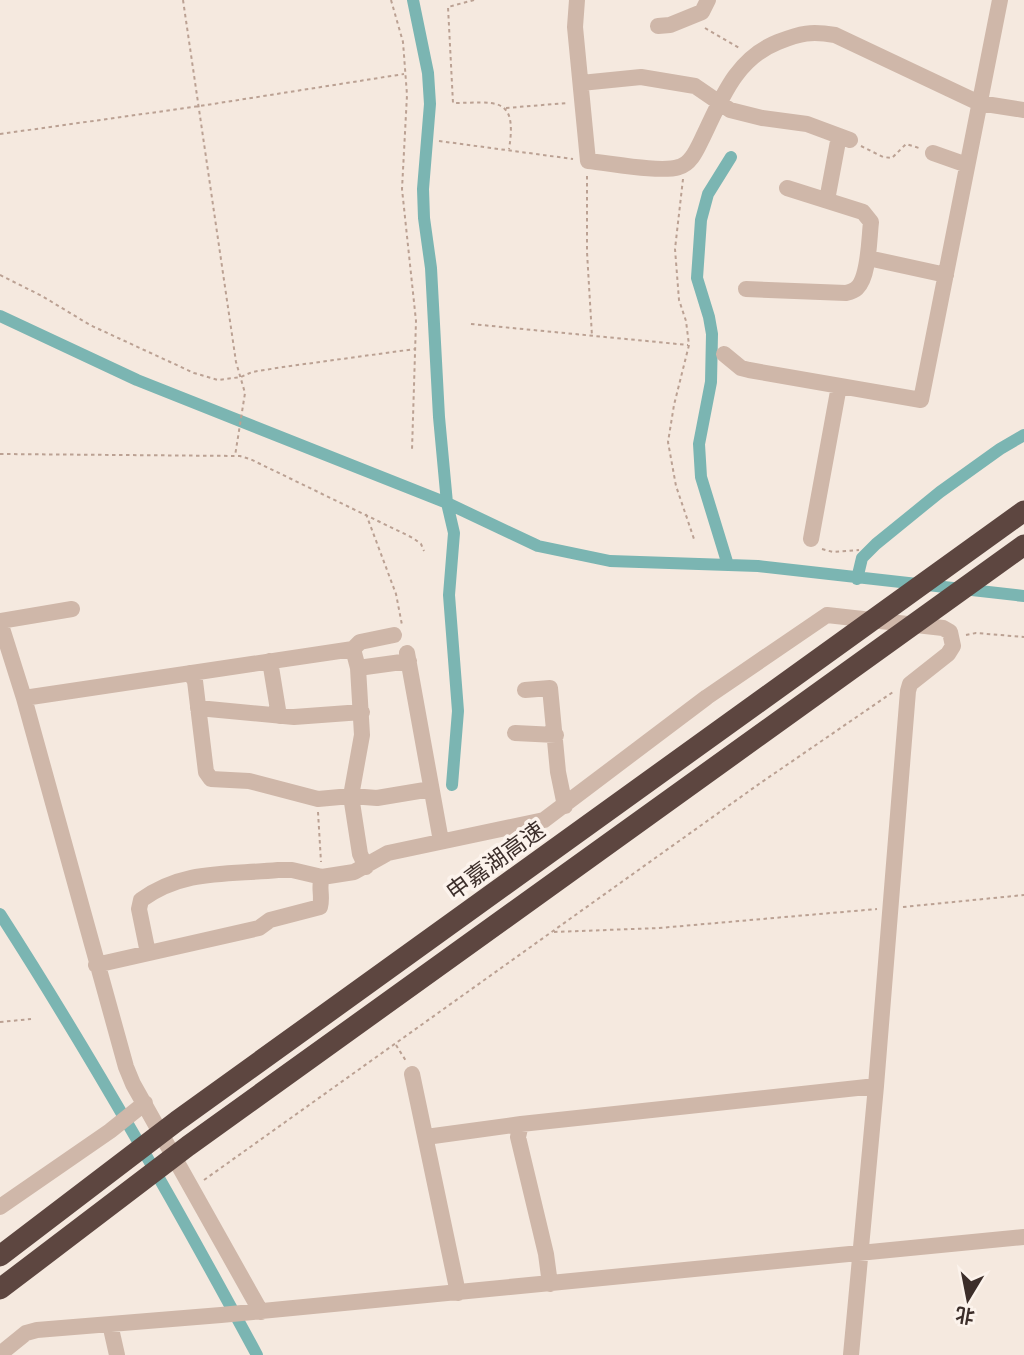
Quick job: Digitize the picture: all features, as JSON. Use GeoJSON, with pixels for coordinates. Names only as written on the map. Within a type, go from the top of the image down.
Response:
{"type":"FeatureCollection","features":[{"type":"Feature","properties":{"kind":"highway","name":"申嘉湖高速"},"geometry":{"type":"LineString","coordinates":[[0,1256],[177,1121],[1024,511]]}},
{"type":"Feature","properties":{"kind":"highway"},"geometry":{"type":"LineString","coordinates":[[0,1289],[188,1146],[1018,549]]}},
{"type":"Feature","properties":{"kind":"street"},"geometry":{"type":"LineString","coordinates":[[577,0],[575,27],[588,161],[657,168],[679,167],[690,161],[744,62],[762,48],[799,33],[813,32],[835,36],[979,103],[1024,110]]}},
{"type":"Feature","properties":{"kind":"street"},"geometry":{"type":"LineString","coordinates":[[658,26],[670,25],[702,12],[708,0]]}},
{"type":"Feature","properties":{"kind":"street"},"geometry":{"type":"LineString","coordinates":[[724,354],[741,368],[749,370],[921,400],[1000,0]]}},
{"type":"Feature","properties":{"kind":"street"},"geometry":{"type":"LineString","coordinates":[[581,83],[641,77],[695,86],[730,110],[762,118],[807,124],[845,138],[827,201]]}},
{"type":"Feature","properties":{"kind":"street"},"geometry":{"type":"LineString","coordinates":[[933,153],[967,164]]}},
{"type":"Feature","properties":{"kind":"street"},"geometry":{"type":"LineString","coordinates":[[746,289],[846,293],[857,288],[863,278],[868,258],[871,222],[863,212],[787,188]]}},
{"type":"Feature","properties":{"kind":"street"},"geometry":{"type":"LineString","coordinates":[[868,258],[946,275]]}},
{"type":"Feature","properties":{"kind":"street"},"geometry":{"type":"LineString","coordinates":[[811,538],[839,386]]}},
{"type":"Feature","properties":{"kind":"street"},"geometry":{"type":"LineString","coordinates":[[72,609],[0,621],[24,698],[126,1068],[141,1107],[192,1189],[256,1312]]}},
{"type":"Feature","properties":{"kind":"street"},"geometry":{"type":"LineString","coordinates":[[148,953],[139,909],[141,900],[159,888],[189,877],[278,870],[292,870],[322,877],[354,873],[388,853],[531,824],[551,817],[707,697],[827,615],[943,628],[950,632],[953,646],[948,654],[910,684],[851,1355]]}},
{"type":"Feature","properties":{"kind":"street"},"geometry":{"type":"LineString","coordinates":[[24,698],[353,649],[360,642],[394,635]]}},
{"type":"Feature","properties":{"kind":"street"},"geometry":{"type":"LineString","coordinates":[[353,649],[358,668],[362,735],[351,796],[360,854],[366,867]]}},
{"type":"Feature","properties":{"kind":"street"},"geometry":{"type":"LineString","coordinates":[[358,668],[408,657],[441,841]]}},
{"type":"Feature","properties":{"kind":"street"},"geometry":{"type":"LineString","coordinates":[[270,661],[279,716]]}},
{"type":"Feature","properties":{"kind":"street"},"geometry":{"type":"LineString","coordinates":[[190,673],[195,681],[206,772],[211,779],[249,781],[318,799],[351,796],[377,798],[431,789]]}},
{"type":"Feature","properties":{"kind":"street"},"geometry":{"type":"LineString","coordinates":[[525,690],[550,688],[558,772],[565,806]]}},
{"type":"Feature","properties":{"kind":"street"},"geometry":{"type":"LineString","coordinates":[[198,708],[279,716],[362,712]]}},
{"type":"Feature","properties":{"kind":"street"},"geometry":{"type":"LineString","coordinates":[[515,733],[556,735]]}},
{"type":"Feature","properties":{"kind":"street"},"geometry":{"type":"LineString","coordinates":[[96,965],[259,928],[270,920],[320,907],[319,884],[322,877]]}},
{"type":"Feature","properties":{"kind":"street"},"geometry":{"type":"LineString","coordinates":[[412,1074],[458,1293]]}},
{"type":"Feature","properties":{"kind":"street"},"geometry":{"type":"LineString","coordinates":[[426,1137],[521,1124],[876,1087]]}},
{"type":"Feature","properties":{"kind":"street"},"geometry":{"type":"LineString","coordinates":[[0,1208],[141,1107]]}},
{"type":"Feature","properties":{"kind":"street"},"geometry":{"type":"LineString","coordinates":[[521,1124],[518,1137],[546,1254],[550,1284]]}},
{"type":"Feature","properties":{"kind":"street"},"geometry":{"type":"LineString","coordinates":[[0,1354],[26,1333],[37,1330],[458,1293],[1024,1237]]}},
{"type":"Feature","properties":{"kind":"street"},"geometry":{"type":"LineString","coordinates":[[110,1324],[117,1355]]}},
{"type":"Feature","properties":{"kind":"path"},"geometry":{"type":"LineString","coordinates":[[183,0],[201,106],[236,362],[245,393],[235,456]]}},
{"type":"Feature","properties":{"kind":"path"},"geometry":{"type":"LineString","coordinates":[[391,0],[403,42],[407,95],[402,189],[416,321],[412,450]]}},
{"type":"Feature","properties":{"kind":"path"},"geometry":{"type":"LineString","coordinates":[[474,0],[448,7],[453,103],[498,103],[505,108],[509,118],[508,150]]}},
{"type":"Feature","properties":{"kind":"path"},"geometry":{"type":"LineString","coordinates":[[695,15],[707,31],[727,39],[734,47],[755,54]]}},
{"type":"Feature","properties":{"kind":"path"},"geometry":{"type":"LineString","coordinates":[[0,134],[406,74]]}},
{"type":"Feature","properties":{"kind":"path"},"geometry":{"type":"LineString","coordinates":[[505,108],[583,102]]}},
{"type":"Feature","properties":{"kind":"path"},"geometry":{"type":"LineString","coordinates":[[845,138],[883,157],[892,158],[906,144],[933,153]]}},
{"type":"Feature","properties":{"kind":"path"},"geometry":{"type":"LineString","coordinates":[[439,141],[588,161],[587,252],[592,336]]}},
{"type":"Feature","properties":{"kind":"path"},"geometry":{"type":"LineString","coordinates":[[684,164],[675,249],[679,300],[686,321],[689,345],[668,429],[668,442],[676,486],[694,538]]}},
{"type":"Feature","properties":{"kind":"path"},"geometry":{"type":"LineString","coordinates":[[0,275],[90,325],[194,373],[218,380],[273,368],[416,349]]}},
{"type":"Feature","properties":{"kind":"path"},"geometry":{"type":"LineString","coordinates":[[471,324],[689,345]]}},
{"type":"Feature","properties":{"kind":"path"},"geometry":{"type":"LineString","coordinates":[[0,454],[235,456],[250,459],[413,538],[421,544],[424,551]]}},
{"type":"Feature","properties":{"kind":"path"},"geometry":{"type":"LineString","coordinates":[[366,514],[396,594],[408,657]]}},
{"type":"Feature","properties":{"kind":"path"},"geometry":{"type":"LineString","coordinates":[[811,538],[816,545],[833,552],[859,550]]}},
{"type":"Feature","properties":{"kind":"path"},"geometry":{"type":"LineString","coordinates":[[952,638],[976,633],[1024,637]]}},
{"type":"Feature","properties":{"kind":"path"},"geometry":{"type":"LineString","coordinates":[[192,1189],[884,697],[910,684]]}},
{"type":"Feature","properties":{"kind":"path"},"geometry":{"type":"LineString","coordinates":[[318,799],[322,877]]}},
{"type":"Feature","properties":{"kind":"path"},"geometry":{"type":"LineString","coordinates":[[554,932],[659,928],[1024,895]]}},
{"type":"Feature","properties":{"kind":"path"},"geometry":{"type":"LineString","coordinates":[[0,1023],[32,1019]]}},
{"type":"Feature","properties":{"kind":"path"},"geometry":{"type":"LineString","coordinates":[[396,1045],[412,1074]]}},
{"type":"Feature","properties":{"kind":"waterway"},"geometry":{"type":"LineString","coordinates":[[413,0],[428,73],[430,104],[423,189],[424,218],[431,268],[439,417],[447,503],[454,533],[449,595],[458,711],[452,785]]}},
{"type":"Feature","properties":{"kind":"waterway"},"geometry":{"type":"LineString","coordinates":[[728,565],[701,477],[699,444],[711,382],[712,334],[697,278],[701,220],[708,194],[731,157]]}},
{"type":"Feature","properties":{"kind":"waterway"},"geometry":{"type":"LineString","coordinates":[[0,316],[137,380],[447,503],[538,546],[610,561],[758,566],[1024,596]]}},
{"type":"Feature","properties":{"kind":"waterway"},"geometry":{"type":"LineString","coordinates":[[857,579],[862,558],[876,544],[940,492],[1024,435]]}},
{"type":"Feature","properties":{"kind":"waterway"},"geometry":{"type":"LineString","coordinates":[[0,914],[133,1132],[257,1355]]}}]}
